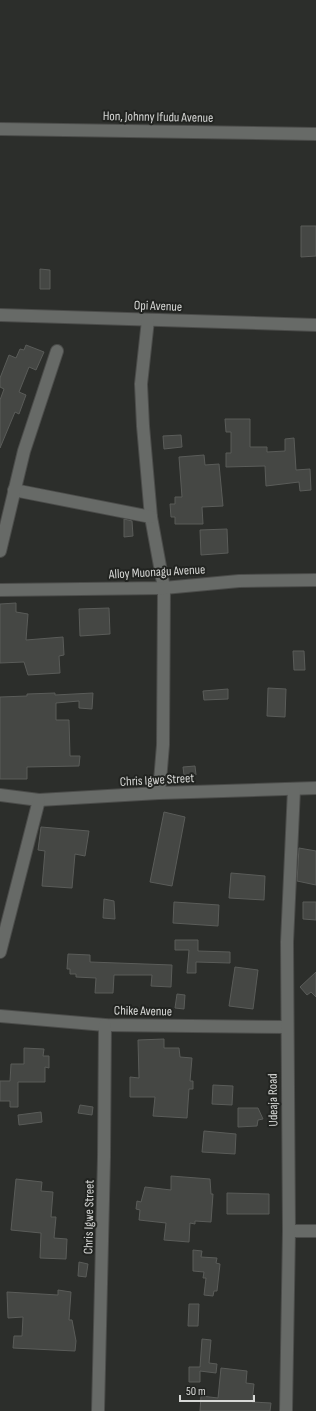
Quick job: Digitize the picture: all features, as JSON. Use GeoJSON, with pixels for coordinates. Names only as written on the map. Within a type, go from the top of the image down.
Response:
{"type":"FeatureCollection","features":[{"type":"Feature","properties":{"kind":"street","name":"Hon, Johnny Ifudu Avenue"},"geometry":{"type":"LineString","coordinates":[[0,129],[316,134]]}},
{"type":"Feature","properties":{"kind":"street","name":"Opi Avenue"},"geometry":{"type":"LineString","coordinates":[[0,315],[316,325]]}},
{"type":"Feature","properties":{"kind":"street"},"geometry":{"type":"LineString","coordinates":[[148,320],[141,384],[151,517],[164,588],[163,745],[159,793]]}},
{"type":"Feature","properties":{"kind":"street"},"geometry":{"type":"LineString","coordinates":[[0,551],[24,451],[56,350]]}},
{"type":"Feature","properties":{"kind":"street"},"geometry":{"type":"LineString","coordinates":[[14,490],[151,517]]}},
{"type":"Feature","properties":{"kind":"street","name":"Alloy Muonagu Avenue"},"geometry":{"type":"LineString","coordinates":[[0,590],[164,588],[239,581],[316,580]]}},
{"type":"Feature","properties":{"kind":"street","name":"Chris Igwe Street"},"geometry":{"type":"LineString","coordinates":[[0,795],[39,800],[159,793],[316,788]]}},
{"type":"Feature","properties":{"kind":"street","name":"Udeaja Road"},"geometry":{"type":"LineString","coordinates":[[286,1411],[289,1231],[286,1027],[287,942],[294,789]]}},
{"type":"Feature","properties":{"kind":"street"},"geometry":{"type":"LineString","coordinates":[[0,952],[39,800]]}},
{"type":"Feature","properties":{"kind":"street","name":"Chike Avenue"},"geometry":{"type":"LineString","coordinates":[[0,1016],[105,1024],[286,1027]]}},
{"type":"Feature","properties":{"kind":"street","name":"Chris Igwe Street"},"geometry":{"type":"LineString","coordinates":[[98,1411],[104,1157],[105,1024]]}},
{"type":"Feature","properties":{"kind":"street"},"geometry":{"type":"LineString","coordinates":[[289,1231],[316,1231]]}},
{"type":"Feature","properties":{"kind":"building"},"geometry":{"type":"Polygon","coordinates":[[[301,226],[316,226],[316,256],[301,257],[301,226]]]}},
{"type":"Feature","properties":{"kind":"building"},"geometry":{"type":"Polygon","coordinates":[[[40,269],[50,270],[50,289],[40,289],[40,269]]]}},
{"type":"Feature","properties":{"kind":"building"},"geometry":{"type":"Polygon","coordinates":[[[26,345],[44,352],[36,370],[29,367],[19,392],[26,395],[19,414],[15,412],[0,448],[0,400],[4,389],[0,387],[0,378],[9,355],[16,358],[20,349],[24,350],[26,345]]]}},
{"type":"Feature","properties":{"kind":"building"},"geometry":{"type":"Polygon","coordinates":[[[225,419],[250,419],[250,447],[267,447],[267,452],[285,451],[285,439],[294,438],[296,470],[310,469],[311,490],[300,491],[299,482],[266,486],[265,466],[226,467],[226,453],[231,453],[231,432],[226,432],[225,419]]]}},
{"type":"Feature","properties":{"kind":"building"},"geometry":{"type":"Polygon","coordinates":[[[181,435],[182,447],[164,449],[163,436],[181,435]]]}},
{"type":"Feature","properties":{"kind":"building"},"geometry":{"type":"Polygon","coordinates":[[[204,455],[205,465],[219,464],[223,506],[202,507],[203,524],[175,524],[175,517],[171,517],[170,504],[175,504],[175,497],[182,497],[179,457],[204,455]]]}},
{"type":"Feature","properties":{"kind":"building"},"geometry":{"type":"Polygon","coordinates":[[[124,519],[132,521],[133,536],[124,537],[124,519]]]}},
{"type":"Feature","properties":{"kind":"building"},"geometry":{"type":"Polygon","coordinates":[[[227,529],[228,553],[201,555],[200,530],[227,529]]]}},
{"type":"Feature","properties":{"kind":"building"},"geometry":{"type":"Polygon","coordinates":[[[16,603],[16,612],[28,614],[26,640],[63,637],[64,655],[59,656],[60,673],[28,675],[24,662],[0,663],[0,604],[16,603]]]}},
{"type":"Feature","properties":{"kind":"building"},"geometry":{"type":"Polygon","coordinates":[[[109,608],[110,634],[80,636],[79,609],[109,608]]]}},
{"type":"Feature","properties":{"kind":"building"},"geometry":{"type":"Polygon","coordinates":[[[293,651],[304,651],[305,670],[294,670],[293,651]]]}},
{"type":"Feature","properties":{"kind":"building"},"geometry":{"type":"Polygon","coordinates":[[[268,688],[286,689],[285,717],[267,716],[268,688]]]}},
{"type":"Feature","properties":{"kind":"building"},"geometry":{"type":"Polygon","coordinates":[[[228,689],[228,699],[204,700],[203,691],[228,689]]]}},
{"type":"Feature","properties":{"kind":"building"},"geometry":{"type":"Polygon","coordinates":[[[55,693],[55,695],[93,693],[92,709],[79,708],[79,701],[56,703],[56,720],[69,720],[70,756],[80,756],[79,766],[27,767],[27,779],[0,779],[0,697],[55,693]]]}},
{"type":"Feature","properties":{"kind":"building"},"geometry":{"type":"Polygon","coordinates":[[[195,766],[196,775],[184,775],[183,767],[195,766]]]}},
{"type":"Feature","properties":{"kind":"building"},"geometry":{"type":"Polygon","coordinates":[[[164,812],[185,817],[172,886],[150,882],[164,812]]]}},
{"type":"Feature","properties":{"kind":"building"},"geometry":{"type":"Polygon","coordinates":[[[41,827],[89,831],[85,856],[75,854],[72,888],[42,886],[45,851],[38,850],[41,827]]]}},
{"type":"Feature","properties":{"kind":"building"},"geometry":{"type":"Polygon","coordinates":[[[299,848],[316,851],[316,885],[297,881],[299,848]]]}},
{"type":"Feature","properties":{"kind":"building"},"geometry":{"type":"Polygon","coordinates":[[[231,873],[265,876],[264,900],[229,898],[231,873]]]}},
{"type":"Feature","properties":{"kind":"building"},"geometry":{"type":"Polygon","coordinates":[[[104,899],[114,901],[115,919],[103,918],[104,899]]]}},
{"type":"Feature","properties":{"kind":"building"},"geometry":{"type":"Polygon","coordinates":[[[174,902],[219,905],[218,926],[173,923],[174,902]]]}},
{"type":"Feature","properties":{"kind":"building"},"geometry":{"type":"Polygon","coordinates":[[[303,902],[316,902],[316,920],[303,919],[303,902]]]}},
{"type":"Feature","properties":{"kind":"building"},"geometry":{"type":"Polygon","coordinates":[[[175,940],[198,940],[198,951],[230,952],[230,963],[196,962],[196,973],[187,973],[189,950],[175,950],[175,940]]]}},
{"type":"Feature","properties":{"kind":"building"},"geometry":{"type":"Polygon","coordinates":[[[68,954],[90,955],[90,962],[172,965],[171,987],[151,986],[152,975],[114,975],[113,993],[95,993],[96,978],[76,977],[76,974],[70,974],[70,969],[67,969],[68,954]]]}},
{"type":"Feature","properties":{"kind":"building"},"geometry":{"type":"Polygon","coordinates":[[[235,967],[258,970],[253,1009],[229,1006],[235,967]]]}},
{"type":"Feature","properties":{"kind":"building"},"geometry":{"type":"Polygon","coordinates":[[[316,972],[316,997],[311,992],[307,995],[300,987],[316,972]]]}},
{"type":"Feature","properties":{"kind":"building"},"geometry":{"type":"Polygon","coordinates":[[[177,994],[185,995],[184,1009],[175,1008],[177,994]]]}},
{"type":"Feature","properties":{"kind":"building"},"geometry":{"type":"Polygon","coordinates":[[[164,1039],[164,1048],[179,1048],[180,1057],[192,1058],[190,1081],[193,1081],[193,1089],[189,1089],[187,1118],[153,1116],[155,1097],[130,1097],[130,1077],[139,1078],[138,1040],[164,1039]]]}},
{"type":"Feature","properties":{"kind":"building"},"geometry":{"type":"Polygon","coordinates":[[[24,1048],[44,1049],[43,1056],[49,1056],[49,1068],[45,1067],[45,1082],[18,1082],[18,1107],[10,1107],[10,1101],[0,1101],[0,1081],[10,1081],[11,1064],[24,1064],[24,1048]]]}},
{"type":"Feature","properties":{"kind":"building"},"geometry":{"type":"Polygon","coordinates":[[[213,1085],[233,1086],[232,1105],[212,1104],[213,1085]]]}},
{"type":"Feature","properties":{"kind":"building"},"geometry":{"type":"Polygon","coordinates":[[[80,1105],[93,1107],[92,1115],[78,1113],[80,1105]]]}},
{"type":"Feature","properties":{"kind":"building"},"geometry":{"type":"Polygon","coordinates":[[[238,1108],[258,1108],[263,1119],[258,1120],[257,1126],[238,1127],[238,1108]]]}},
{"type":"Feature","properties":{"kind":"building"},"geometry":{"type":"Polygon","coordinates":[[[41,1112],[42,1122],[19,1125],[18,1115],[41,1112]]]}},
{"type":"Feature","properties":{"kind":"building"},"geometry":{"type":"Polygon","coordinates":[[[204,1131],[236,1134],[235,1154],[202,1152],[204,1131]]]}},
{"type":"Feature","properties":{"kind":"building"},"geometry":{"type":"Polygon","coordinates":[[[171,1176],[210,1179],[211,1194],[213,1194],[211,1222],[195,1221],[195,1224],[190,1223],[189,1242],[164,1240],[166,1223],[139,1220],[140,1210],[136,1209],[137,1201],[141,1202],[145,1187],[171,1190],[171,1176]]]}},
{"type":"Feature","properties":{"kind":"building"},"geometry":{"type":"Polygon","coordinates":[[[16,1179],[42,1182],[41,1191],[53,1192],[51,1217],[56,1217],[54,1238],[67,1239],[66,1259],[40,1258],[41,1233],[11,1230],[16,1179]]]}},
{"type":"Feature","properties":{"kind":"building"},"geometry":{"type":"Polygon","coordinates":[[[227,1193],[269,1194],[269,1214],[227,1214],[227,1193]]]}},
{"type":"Feature","properties":{"kind":"building"},"geometry":{"type":"Polygon","coordinates":[[[193,1250],[202,1251],[201,1257],[217,1258],[216,1263],[220,1264],[217,1291],[214,1291],[213,1296],[204,1295],[206,1278],[203,1278],[204,1272],[193,1271],[193,1250]]]}},
{"type":"Feature","properties":{"kind":"building"},"geometry":{"type":"Polygon","coordinates":[[[79,1262],[88,1264],[86,1277],[78,1276],[79,1262]]]}},
{"type":"Feature","properties":{"kind":"building"},"geometry":{"type":"Polygon","coordinates":[[[58,1290],[71,1292],[69,1320],[72,1320],[76,1341],[75,1351],[13,1348],[14,1336],[22,1336],[23,1317],[8,1318],[7,1292],[58,1295],[58,1290]]]}},
{"type":"Feature","properties":{"kind":"building"},"geometry":{"type":"Polygon","coordinates":[[[189,1304],[199,1304],[198,1326],[188,1326],[189,1304]]]}},
{"type":"Feature","properties":{"kind":"building"},"geometry":{"type":"Polygon","coordinates":[[[202,1339],[211,1340],[209,1363],[217,1364],[216,1373],[200,1371],[200,1382],[189,1382],[189,1367],[200,1367],[202,1339]]]}},
{"type":"Feature","properties":{"kind":"building"},"geometry":{"type":"Polygon","coordinates":[[[221,1368],[247,1371],[246,1383],[254,1384],[252,1402],[271,1403],[270,1411],[200,1411],[201,1396],[218,1398],[221,1368]]]}}]}
